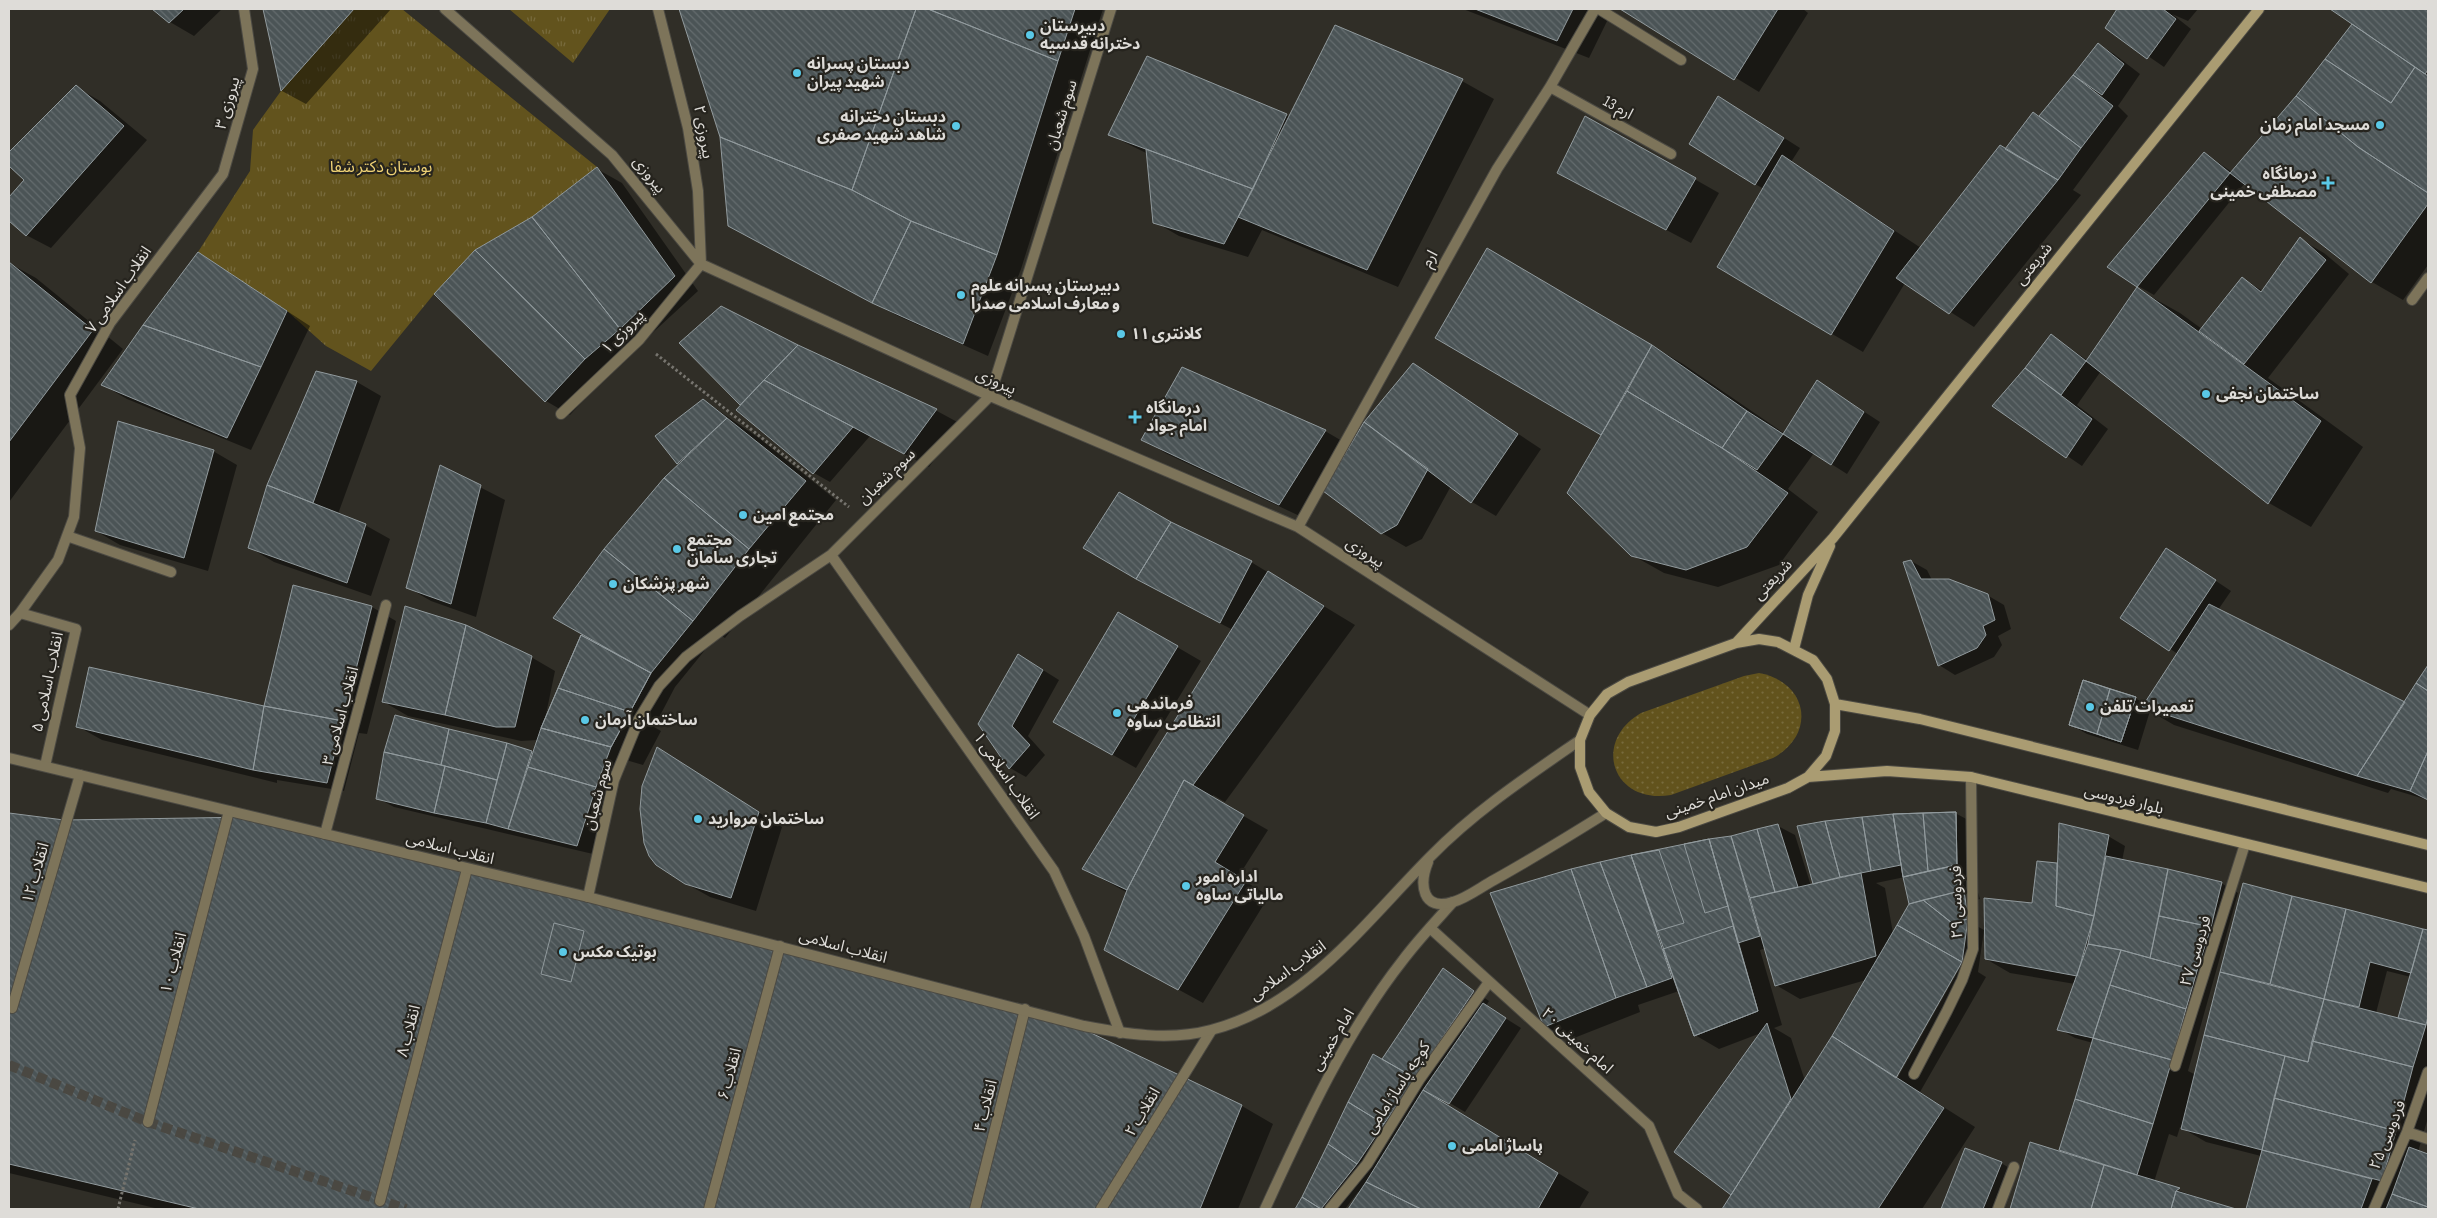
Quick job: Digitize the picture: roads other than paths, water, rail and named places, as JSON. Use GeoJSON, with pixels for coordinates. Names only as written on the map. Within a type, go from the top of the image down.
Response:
{"type":"FeatureCollection","features":[{"type":"Feature","properties":{"kind":"main road","name":"شریعتی"},"geometry":{"type":"LineString","coordinates":[[1736,644],[1833,538],[2259,9]]}},
{"type":"Feature","properties":{"kind":"main road","name":"شریعتی"},"geometry":{"type":"LineString","coordinates":[[1794,649],[1808,595],[1833,538]]}},
{"type":"Feature","properties":{"kind":"main road","name":"میدان امام خمینی"},"geometry":{"type":"LineString","coordinates":[[1759,639],[1778,642],[1813,660],[1827,679],[1835,704],[1835,731],[1826,756],[1808,777],[1788,788],[1679,828],[1656,832],[1629,827],[1606,813],[1589,792],[1580,767],[1580,740],[1590,715],[1607,694],[1628,682],[1736,644],[1759,639]]}},
{"type":"Feature","properties":{"kind":"main road","name":"بلوار فردوسی"},"geometry":{"type":"LineString","coordinates":[[1835,704],[1920,719],[2428,844]]}},
{"type":"Feature","properties":{"kind":"main road","name":"بلوار فردوسی"},"geometry":{"type":"LineString","coordinates":[[1808,777],[1887,771],[1972,777],[2428,888]]}},
{"type":"Feature","properties":{"kind":"street","name":"پیروزی ۳"},"geometry":{"type":"LineString","coordinates":[[223,174],[253,69],[244,9]]}},
{"type":"Feature","properties":{"kind":"street","name":"پیروزی"},"geometry":{"type":"LineString","coordinates":[[445,9],[612,155],[701,264],[990,396],[1298,527],[1590,715]]}},
{"type":"Feature","properties":{"kind":"street","name":"پیروزی ۲"},"geometry":{"type":"LineString","coordinates":[[658,9],[688,128],[698,191],[701,264]]}},
{"type":"Feature","properties":{"kind":"street","name":"سوم شعبان"},"geometry":{"type":"LineString","coordinates":[[588,898],[614,780],[639,719],[659,686],[686,657],[740,616],[831,555],[990,396],[1111,9]]}},
{"type":"Feature","properties":{"kind":"street","name":"ارم"},"geometry":{"type":"LineString","coordinates":[[1298,527],[1497,169],[1550,87],[1595,9]]}},
{"type":"Feature","properties":{"kind":"street"},"geometry":{"type":"LineString","coordinates":[[1599,9],[1681,60]]}},
{"type":"Feature","properties":{"kind":"street","name":"ارم 13"},"geometry":{"type":"LineString","coordinates":[[1550,87],[1671,154]]}},
{"type":"Feature","properties":{"kind":"street","name":"انقلاب اسلامی ۷"},"geometry":{"type":"LineString","coordinates":[[9,625],[20,613],[58,560],[74,517],[80,448],[70,395],[110,323],[223,174]]}},
{"type":"Feature","properties":{"kind":"street","name":"پیروزی ۱"},"geometry":{"type":"LineString","coordinates":[[561,414],[639,340],[701,264]]}},
{"type":"Feature","properties":{"kind":"street"},"geometry":{"type":"LineString","coordinates":[[2412,300],[2428,278]]}},
{"type":"Feature","properties":{"kind":"street"},"geometry":{"type":"LineString","coordinates":[[67,536],[171,572]]}},
{"type":"Feature","properties":{"kind":"street","name":"انقلاب اسلامی ۱"},"geometry":{"type":"LineString","coordinates":[[831,555],[1054,871],[1084,936],[1120,1033]]}},
{"type":"Feature","properties":{"kind":"street","name":"انقلاب اسلامی ۳"},"geometry":{"type":"LineString","coordinates":[[325,834],[386,605]]}},
{"type":"Feature","properties":{"kind":"street","name":"انقلاب اسلامی ۵"},"geometry":{"type":"LineString","coordinates":[[20,613],[76,629],[45,766]]}},
{"type":"Feature","properties":{"kind":"street","name":"انقلاب اسلامی"},"geometry":{"type":"LineString","coordinates":[[9,758],[467,868],[1120,1033],[1165,1036],[1211,1031],[1247,1018],[1288,993],[1334,957],[1432,855],[1500,795],[1580,740]]}},
{"type":"Feature","properties":{"kind":"street","name":"انقلاب ۱۲"},"geometry":{"type":"LineString","coordinates":[[12,1008],[80,775]]}},
{"type":"Feature","properties":{"kind":"street","name":"فردوسی ۲۹"},"geometry":{"type":"LineString","coordinates":[[1914,1074],[1955,996],[1973,949],[1972,777]]}},
{"type":"Feature","properties":{"kind":"street","name":"انقلاب ۱۰"},"geometry":{"type":"LineString","coordinates":[[148,1122],[228,811]]}},
{"type":"Feature","properties":{"kind":"street","name":"امام خمینی"},"geometry":{"type":"LineString","coordinates":[[1265,1209],[1324,1085],[1362,1020],[1402,960],[1453,902],[1522,864],[1606,813]]}},
{"type":"Feature","properties":{"kind":"street","name":"فردوسی ۲۷"},"geometry":{"type":"LineString","coordinates":[[2175,1066],[2244,844]]}},
{"type":"Feature","properties":{"kind":"street"},"geometry":{"type":"LineString","coordinates":[[1432,855],[1424,873],[1422,888],[1427,898],[1436,903],[1453,902]]}},
{"type":"Feature","properties":{"kind":"street","name":"انقلاب ۸"},"geometry":{"type":"LineString","coordinates":[[380,1201],[467,868]]}},
{"type":"Feature","properties":{"kind":"street","name":"امام خمینی ۲۰"},"geometry":{"type":"LineString","coordinates":[[1430,928],[1649,1126],[1678,1194],[1697,1209]]}},
{"type":"Feature","properties":{"kind":"street","name":"انقلاب ۶"},"geometry":{"type":"LineString","coordinates":[[709,1209],[780,946]]}},
{"type":"Feature","properties":{"kind":"street","name":"کوچه پاساژ امامی"},"geometry":{"type":"LineString","coordinates":[[1330,1209],[1367,1164],[1420,1080],[1490,982]]}},
{"type":"Feature","properties":{"kind":"street","name":"انقلاب ۴"},"geometry":{"type":"LineString","coordinates":[[975,1209],[1026,1009]]}},
{"type":"Feature","properties":{"kind":"street","name":"انقلاب ۲"},"geometry":{"type":"LineString","coordinates":[[1101,1209],[1211,1031]]}},
{"type":"Feature","properties":{"kind":"street","name":"فردوسی ۲۵"},"geometry":{"type":"LineString","coordinates":[[2374,1209],[2407,1132],[2428,1072]]}},
{"type":"Feature","properties":{"kind":"street"},"geometry":{"type":"LineString","coordinates":[[2407,1132],[2428,1139]]}},
{"type":"Feature","properties":{"kind":"street"},"geometry":{"type":"LineString","coordinates":[[1998,1209],[2014,1168]]}},
{"type":"Feature","properties":{"kind":"tunnel"},"geometry":{"type":"LineString","coordinates":[[9,1065],[148,1122],[406,1209]]}},
{"type":"Feature","properties":{"kind":"place","name":"دبیرستان دخترانه قدسیه"},"geometry":{"type":"Point","coordinates":[1030,35]}},
{"type":"Feature","properties":{"kind":"place","name":"دبستان پسرانه شهید پیران"},"geometry":{"type":"Point","coordinates":[797,73]}},
{"type":"Feature","properties":{"kind":"place","name":"مسجد امام زمان"},"geometry":{"type":"Point","coordinates":[2380,125]}},
{"type":"Feature","properties":{"kind":"place","name":"دبستان دخترانه شاهد شهید صفری"},"geometry":{"type":"Point","coordinates":[956,126]}},
{"type":"Feature","properties":{"kind":"place","name":"درمانگاه مصطفی خمینی"},"geometry":{"type":"Point","coordinates":[2328,183]}},
{"type":"Feature","properties":{"kind":"place","name":"دبیرستان پسرانه علوم و معارف اسلامی صدرا"},"geometry":{"type":"Point","coordinates":[961,295]}},
{"type":"Feature","properties":{"kind":"place","name":"کلانتری ۱۱"},"geometry":{"type":"Point","coordinates":[1121,334]}},
{"type":"Feature","properties":{"kind":"place","name":"ساختمان نجفی"},"geometry":{"type":"Point","coordinates":[2206,394]}},
{"type":"Feature","properties":{"kind":"place","name":"درمانگاه امام جواد"},"geometry":{"type":"Point","coordinates":[1135,417]}},
{"type":"Feature","properties":{"kind":"place","name":"مجتمع امین"},"geometry":{"type":"Point","coordinates":[743,515]}},
{"type":"Feature","properties":{"kind":"place","name":"مجتمع تجاری سامان"},"geometry":{"type":"Point","coordinates":[677,549]}},
{"type":"Feature","properties":{"kind":"place","name":"شهر پزشکان"},"geometry":{"type":"Point","coordinates":[613,584]}},
{"type":"Feature","properties":{"kind":"place","name":"تعمیرات تلفن"},"geometry":{"type":"Point","coordinates":[2090,707]}},
{"type":"Feature","properties":{"kind":"place","name":"فرماندهی انتظامی ساوه"},"geometry":{"type":"Point","coordinates":[1117,713]}},
{"type":"Feature","properties":{"kind":"place","name":"ساختمان آرمان"},"geometry":{"type":"Point","coordinates":[585,720]}},
{"type":"Feature","properties":{"kind":"place","name":"ساختمان مروارید"},"geometry":{"type":"Point","coordinates":[698,819]}},
{"type":"Feature","properties":{"kind":"place","name":"اداره امور مالیاتی ساوه"},"geometry":{"type":"Point","coordinates":[1186,886]}},
{"type":"Feature","properties":{"kind":"place","name":"بوتیک مکس"},"geometry":{"type":"Point","coordinates":[563,952]}},
{"type":"Feature","properties":{"kind":"place","name":"پاساژ امامی"},"geometry":{"type":"Point","coordinates":[1452,1146]}},
{"type":"Feature","properties":{"kind":"park label","name":"بوستان دکتر شفا"},"geometry":{"type":"Point","coordinates":[381,167]}}]}
